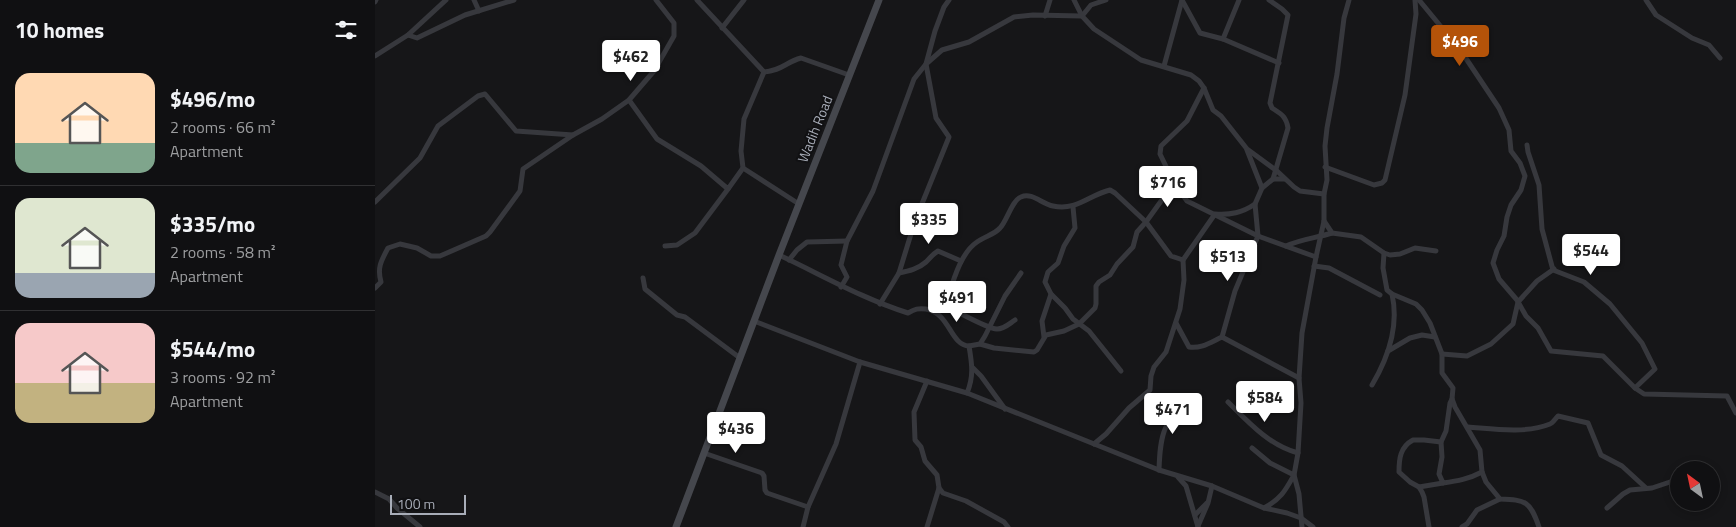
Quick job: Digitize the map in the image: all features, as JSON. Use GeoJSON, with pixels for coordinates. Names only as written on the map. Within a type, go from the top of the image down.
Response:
{"type":"FeatureCollection","features":[{"type":"Feature","properties":{"kind":"street"},"geometry":{"type":"LineString","coordinates":[[375,56],[408,35],[446,0]]}},
{"type":"Feature","properties":{"kind":"street"},"geometry":{"type":"LineString","coordinates":[[475,0],[479,11]]}},
{"type":"Feature","properties":{"kind":"street"},"geometry":{"type":"LineString","coordinates":[[408,35],[417,38],[465,16],[514,0]]}},
{"type":"Feature","properties":{"kind":"street"},"geometry":{"type":"LineString","coordinates":[[375,288],[381,282],[378,272],[379,265],[388,248],[400,244],[417,248],[431,256],[440,256],[486,236],[520,191],[523,170],[573,134],[602,119],[629,100],[654,70],[674,36],[674,23],[656,0]]}},
{"type":"Feature","properties":{"kind":"street"},"geometry":{"type":"LineString","coordinates":[[697,0],[764,72]]}},
{"type":"Feature","properties":{"kind":"street"},"geometry":{"type":"LineString","coordinates":[[722,28],[744,0]]}},
{"type":"Feature","properties":{"kind":"street","name":"Wadih Road"},"geometry":{"type":"LineString","coordinates":[[676,527],[779,255],[879,0]]}},
{"type":"Feature","properties":{"kind":"street"},"geometry":{"type":"LineString","coordinates":[[881,304],[899,273],[915,221],[949,137],[936,118],[926,64],[935,31],[944,7],[949,0]]}},
{"type":"Feature","properties":{"kind":"street"},"geometry":{"type":"LineString","coordinates":[[1045,16],[1050,0]]}},
{"type":"Feature","properties":{"kind":"street"},"geometry":{"type":"LineString","coordinates":[[1074,0],[1082,16],[1094,30],[1141,60],[1191,75],[1204,88],[1213,110],[1221,116],[1247,149],[1277,170],[1300,191],[1324,194]]}},
{"type":"Feature","properties":{"kind":"street"},"geometry":{"type":"LineString","coordinates":[[1082,16],[1091,5],[1105,0]]}},
{"type":"Feature","properties":{"kind":"street"},"geometry":{"type":"LineString","coordinates":[[1164,66],[1182,0],[1201,33],[1279,63]]}},
{"type":"Feature","properties":{"kind":"street"},"geometry":{"type":"LineString","coordinates":[[1223,40],[1239,0]]}},
{"type":"Feature","properties":{"kind":"street"},"geometry":{"type":"LineString","coordinates":[[1175,323],[1189,347],[1195,348],[1208,344],[1221,337],[1235,292],[1259,236],[1255,204],[1262,188],[1273,179],[1277,170],[1288,128],[1287,120],[1283,114],[1272,108],[1271,103],[1287,16],[1282,9],[1270,0]]}},
{"type":"Feature","properties":{"kind":"street"},"geometry":{"type":"LineString","coordinates":[[1264,508],[1275,502],[1283,494],[1294,475],[1298,453],[1302,333],[1315,257],[1324,221],[1324,194],[1327,180],[1325,167],[1327,128],[1337,74],[1344,18],[1349,0]]}},
{"type":"Feature","properties":{"kind":"street"},"geometry":{"type":"LineString","coordinates":[[1325,167],[1374,185],[1385,180],[1405,95],[1417,14],[1415,0]]}},
{"type":"Feature","properties":{"kind":"street"},"geometry":{"type":"LineString","coordinates":[[1419,0],[1461,51],[1499,108],[1509,130],[1511,152],[1525,176],[1521,190],[1511,205],[1504,236],[1493,263],[1499,279],[1518,302],[1526,316],[1538,328],[1551,351],[1603,356],[1635,388],[1644,394],[1727,396],[1736,413]]}},
{"type":"Feature","properties":{"kind":"street"},"geometry":{"type":"LineString","coordinates":[[1646,0],[1656,15],[1692,38],[1709,45],[1720,58]]}},
{"type":"Feature","properties":{"kind":"street"},"geometry":{"type":"LineString","coordinates":[[841,287],[847,277],[841,265],[847,241],[873,191],[914,79],[926,64],[942,50],[969,42],[1015,17],[1027,15],[1082,16]]}},
{"type":"Feature","properties":{"kind":"street"},"geometry":{"type":"LineString","coordinates":[[764,72],[775,71],[793,60],[801,58],[849,75]]}},
{"type":"Feature","properties":{"kind":"street"},"geometry":{"type":"LineString","coordinates":[[665,246],[677,245],[695,233],[743,168],[741,151],[744,119],[764,72]]}},
{"type":"Feature","properties":{"kind":"street"},"geometry":{"type":"LineString","coordinates":[[1204,88],[1187,121],[1161,146],[1160,154],[1174,182],[1187,201],[1259,236],[1315,257]]}},
{"type":"Feature","properties":{"kind":"street"},"geometry":{"type":"LineString","coordinates":[[375,202],[420,158],[438,126],[478,96],[485,94],[516,130],[573,134]]}},
{"type":"Feature","properties":{"kind":"street"},"geometry":{"type":"LineString","coordinates":[[629,100],[657,139],[701,166],[728,189]]}},
{"type":"Feature","properties":{"kind":"street"},"geometry":{"type":"LineString","coordinates":[[1527,144],[1527,152],[1539,185],[1542,229],[1553,269]]}},
{"type":"Feature","properties":{"kind":"street"},"geometry":{"type":"LineString","coordinates":[[1247,149],[1262,188]]}},
{"type":"Feature","properties":{"kind":"street"},"geometry":{"type":"LineString","coordinates":[[743,168],[799,204]]}},
{"type":"Feature","properties":{"kind":"street"},"geometry":{"type":"LineString","coordinates":[[1273,179],[1285,179]]}},
{"type":"Feature","properties":{"kind":"street"},"geometry":{"type":"LineString","coordinates":[[779,255],[841,287],[881,304],[908,313],[917,308],[933,310],[940,314],[959,342],[964,346],[980,344],[994,348],[1034,352],[1044,337],[1050,333],[1064,331],[1079,324],[1095,308],[1099,282],[1110,275],[1117,264],[1133,247],[1137,232],[1174,182]]}},
{"type":"Feature","properties":{"kind":"street"},"geometry":{"type":"LineString","coordinates":[[940,314],[945,306],[961,261],[976,242],[994,233],[1001,227],[1016,200],[1021,196],[1029,196],[1052,206],[1073,207],[1110,190],[1146,222],[1171,256],[1183,260]]}},
{"type":"Feature","properties":{"kind":"street"},"geometry":{"type":"LineString","coordinates":[[1215,214],[1229,215],[1240,212],[1255,204]]}},
{"type":"Feature","properties":{"kind":"street"},"geometry":{"type":"LineString","coordinates":[[1073,207],[1075,228],[1064,246],[1058,263],[1048,272],[1045,282],[1051,294],[1073,319],[1089,331],[1121,371]]}},
{"type":"Feature","properties":{"kind":"street"},"geometry":{"type":"LineString","coordinates":[[1094,444],[1106,434],[1129,408],[1150,390],[1154,367],[1166,352],[1180,308],[1184,280],[1183,260],[1215,214]]}},
{"type":"Feature","properties":{"kind":"street"},"geometry":{"type":"LineString","coordinates":[[1324,221],[1332,233]]}},
{"type":"Feature","properties":{"kind":"street"},"geometry":{"type":"LineString","coordinates":[[1286,246],[1303,239],[1332,233],[1361,237],[1390,255],[1400,254],[1415,248],[1436,251]]}},
{"type":"Feature","properties":{"kind":"street"},"geometry":{"type":"LineString","coordinates":[[789,260],[807,242],[847,241]]}},
{"type":"Feature","properties":{"kind":"street"},"geometry":{"type":"LineString","coordinates":[[899,273],[913,270],[938,251],[961,261]]}},
{"type":"Feature","properties":{"kind":"street"},"geometry":{"type":"LineString","coordinates":[[1384,253],[1384,283],[1387,290],[1418,306],[1430,323],[1442,354],[1442,373],[1453,388],[1446,431],[1441,442],[1439,474],[1432,484]]}},
{"type":"Feature","properties":{"kind":"street"},"geometry":{"type":"LineString","coordinates":[[1314,266],[1329,268],[1380,295]]}},
{"type":"Feature","properties":{"kind":"street"},"geometry":{"type":"LineString","coordinates":[[1442,354],[1467,356],[1491,344],[1513,324],[1518,302],[1537,281],[1553,269]]}},
{"type":"Feature","properties":{"kind":"street"},"geometry":{"type":"LineString","coordinates":[[1553,269],[1584,282],[1610,304],[1642,343],[1655,369],[1635,388]]}},
{"type":"Feature","properties":{"kind":"street"},"geometry":{"type":"LineString","coordinates":[[980,344],[1005,296],[1021,273]]}},
{"type":"Feature","properties":{"kind":"street"},"geometry":{"type":"LineString","coordinates":[[643,278],[645,288],[677,315],[685,317],[740,358]]}},
{"type":"Feature","properties":{"kind":"street"},"geometry":{"type":"LineString","coordinates":[[1044,337],[1042,320],[1051,294]]}},
{"type":"Feature","properties":{"kind":"street"},"geometry":{"type":"LineString","coordinates":[[1372,385],[1388,350],[1395,309],[1392,294]]}},
{"type":"Feature","properties":{"kind":"street"},"geometry":{"type":"LineString","coordinates":[[945,306],[998,329],[1015,320]]}},
{"type":"Feature","properties":{"kind":"street"},"geometry":{"type":"LineString","coordinates":[[754,321],[860,362],[967,393],[1159,470],[1212,486],[1264,508],[1301,518],[1313,527]]}},
{"type":"Feature","properties":{"kind":"street"},"geometry":{"type":"LineString","coordinates":[[1388,350],[1410,338],[1422,335],[1435,337]]}},
{"type":"Feature","properties":{"kind":"street"},"geometry":{"type":"LineString","coordinates":[[1221,337],[1299,378]]}},
{"type":"Feature","properties":{"kind":"street"},"geometry":{"type":"LineString","coordinates":[[967,393],[971,384],[973,368],[969,346]]}},
{"type":"Feature","properties":{"kind":"street"},"geometry":{"type":"LineString","coordinates":[[803,527],[808,507],[836,444],[860,362]]}},
{"type":"Feature","properties":{"kind":"street"},"geometry":{"type":"LineString","coordinates":[[973,368],[1005,409]]}},
{"type":"Feature","properties":{"kind":"street"},"geometry":{"type":"LineString","coordinates":[[927,381],[914,412],[915,440],[921,447],[925,461],[937,475],[939,488],[927,527]]}},
{"type":"Feature","properties":{"kind":"street"},"geometry":{"type":"LineString","coordinates":[[1452,399],[1461,420],[1480,450],[1482,472],[1486,482],[1500,499]]}},
{"type":"Feature","properties":{"kind":"street"},"geometry":{"type":"LineString","coordinates":[[1228,402],[1252,426],[1274,443],[1284,450],[1298,453]]}},
{"type":"Feature","properties":{"kind":"street"},"geometry":{"type":"LineString","coordinates":[[1159,470],[1161,442],[1166,424],[1182,410],[1199,407]]}},
{"type":"Feature","properties":{"kind":"street"},"geometry":{"type":"LineString","coordinates":[[1467,427],[1513,430],[1531,428],[1551,424],[1558,416],[1588,423],[1601,455],[1623,466],[1646,488]]}},
{"type":"Feature","properties":{"kind":"street"},"geometry":{"type":"LineString","coordinates":[[1429,527],[1424,497],[1419,487],[1399,472],[1401,453],[1409,442],[1413,440],[1441,442]]}},
{"type":"Feature","properties":{"kind":"street"},"geometry":{"type":"LineString","coordinates":[[1252,448],[1270,463],[1294,475],[1299,494],[1302,527]]}},
{"type":"Feature","properties":{"kind":"street"},"geometry":{"type":"LineString","coordinates":[[705,453],[762,473],[765,476],[765,490],[767,493],[808,507]]}},
{"type":"Feature","properties":{"kind":"street"},"geometry":{"type":"LineString","coordinates":[[1419,487],[1473,477],[1482,472]]}},
{"type":"Feature","properties":{"kind":"street"},"geometry":{"type":"LineString","coordinates":[[1439,474],[1443,483]]}},
{"type":"Feature","properties":{"kind":"street"},"geometry":{"type":"LineString","coordinates":[[1177,476],[1186,486],[1198,527]]}},
{"type":"Feature","properties":{"kind":"street"},"geometry":{"type":"LineString","coordinates":[[1607,508],[1630,490],[1652,488],[1670,482]]}},
{"type":"Feature","properties":{"kind":"street"},"geometry":{"type":"LineString","coordinates":[[1198,527],[1208,503],[1212,486]]}},
{"type":"Feature","properties":{"kind":"street"},"geometry":{"type":"LineString","coordinates":[[939,488],[943,493],[966,501],[1004,522],[1008,527]]}},
{"type":"Feature","properties":{"kind":"street"},"geometry":{"type":"LineString","coordinates":[[375,492],[389,499],[420,527]]}},
{"type":"Feature","properties":{"kind":"street"},"geometry":{"type":"LineString","coordinates":[[1462,527],[1467,524],[1477,510],[1500,499],[1520,500],[1530,508],[1539,527]]}},
{"type":"Feature","properties":{"kind":"street"},"geometry":{"type":"LineString","coordinates":[[1195,515],[1208,503]]}}]}
